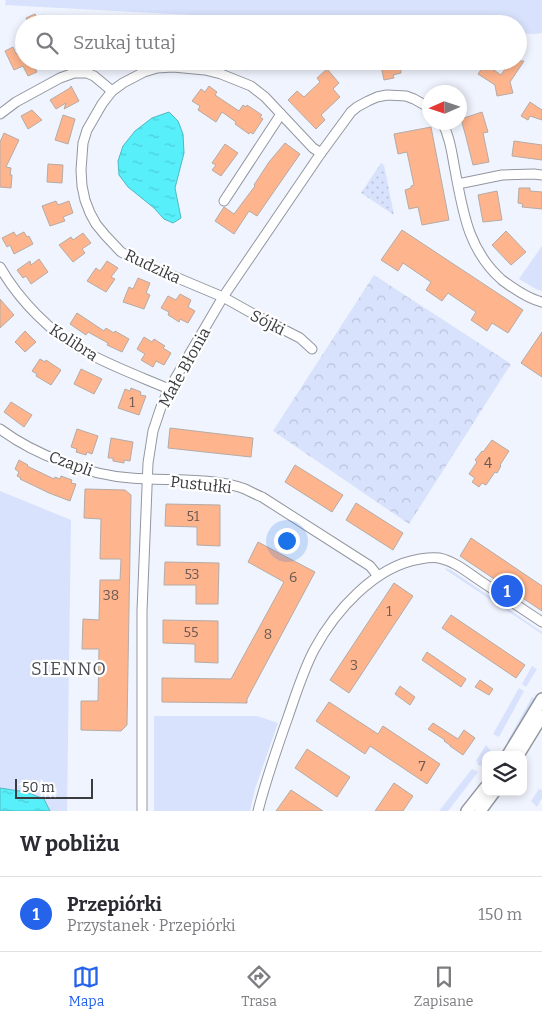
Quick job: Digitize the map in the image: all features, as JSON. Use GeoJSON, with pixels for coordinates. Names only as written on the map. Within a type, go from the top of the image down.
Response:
{"type":"FeatureCollection","features":[{"type":"Feature","properties":{"kind":"street","name":"Rudzika"},"geometry":{"type":"LineString","coordinates":[[150,70],[134,77],[112,92],[92,119],[87,130],[81,156],[82,186],[85,200],[96,224],[121,252],[142,263],[223,297]]}},
{"type":"Feature","properties":{"kind":"street","name":"Rudzika"},"geometry":{"type":"LineString","coordinates":[[205,70],[251,86],[265,97],[313,148],[321,153]]}},
{"type":"Feature","properties":{"kind":"street"},"geometry":{"type":"LineString","coordinates":[[0,114],[16,102],[60,78],[74,73],[87,72],[112,92]]}},
{"type":"Feature","properties":{"kind":"street","name":"Małe Błonia"},"geometry":{"type":"LineString","coordinates":[[142,811],[142,611],[149,455],[153,431],[161,407],[169,389],[223,297],[347,116],[368,100],[387,95],[414,99],[422,104]]}},
{"type":"Feature","properties":{"kind":"street"},"geometry":{"type":"LineString","coordinates":[[224,202],[281,114]]}},
{"type":"Feature","properties":{"kind":"street"},"geometry":{"type":"LineString","coordinates":[[446,130],[467,226],[480,254],[489,267],[504,282],[526,296],[542,302]]}},
{"type":"Feature","properties":{"kind":"street"},"geometry":{"type":"LineString","coordinates":[[458,184],[502,175],[542,175]]}},
{"type":"Feature","properties":{"kind":"street","name":"Kolibra"},"geometry":{"type":"LineString","coordinates":[[0,268],[8,281],[38,316],[66,340],[111,365],[169,389]]}},
{"type":"Feature","properties":{"kind":"street","name":"Sójki"},"geometry":{"type":"LineString","coordinates":[[223,297],[300,338],[312,349]]}},
{"type":"Feature","properties":{"kind":"street","name":"Czapli"},"geometry":{"type":"LineString","coordinates":[[0,429],[34,450],[86,470],[105,475],[148,479]]}},
{"type":"Feature","properties":{"kind":"street","name":"Pustułki"},"geometry":{"type":"LineString","coordinates":[[148,479],[214,483],[237,487],[262,497],[370,566],[378,576]]}},
{"type":"Feature","properties":{"kind":"street"},"geometry":{"type":"LineString","coordinates":[[258,811],[267,777],[297,690],[314,650],[342,610],[378,576],[406,562],[428,558],[442,559],[463,570],[542,622]]}},
{"type":"Feature","properties":{"kind":"street"},"geometry":{"type":"LineString","coordinates":[[510,751],[542,698]]}},
{"type":"Feature","properties":{"kind":"street"},"geometry":{"type":"LineString","coordinates":[[520,751],[542,716]]}},
{"type":"Feature","properties":{"kind":"street"},"geometry":{"type":"LineString","coordinates":[[467,811],[482,792]]}},
{"type":"Feature","properties":{"kind":"street"},"geometry":{"type":"LineString","coordinates":[[480,811],[491,796]]}},
{"type":"Feature","properties":{"kind":"green space"},"geometry":{"type":"Polygon","coordinates":[[[6,0],[542,0],[542,33],[527,34],[527,15],[189,15],[5,5],[6,0]]]}},
{"type":"Feature","properties":{"kind":"green space"},"geometry":{"type":"Polygon","coordinates":[[[381,163],[384,165],[394,215],[361,193],[381,163]]]}},
{"type":"Feature","properties":{"kind":"green space"},"geometry":{"type":"Polygon","coordinates":[[[542,246],[542,291],[519,279],[542,246]]]}},
{"type":"Feature","properties":{"kind":"green space"},"geometry":{"type":"Polygon","coordinates":[[[374,275],[511,364],[409,524],[273,431],[374,275]]]}},
{"type":"Feature","properties":{"kind":"green space"},"geometry":{"type":"Polygon","coordinates":[[[0,491],[71,520],[67,811],[0,811],[0,491]]]}},
{"type":"Feature","properties":{"kind":"green space"},"geometry":{"type":"Polygon","coordinates":[[[445,568],[451,570],[542,632],[542,634],[446,570],[445,568]]]}},
{"type":"Feature","properties":{"kind":"green space"},"geometry":{"type":"Polygon","coordinates":[[[532,666],[537,669],[526,687],[522,684],[532,666]]]}},
{"type":"Feature","properties":{"kind":"green space"},"geometry":{"type":"Polygon","coordinates":[[[519,688],[524,691],[499,737],[493,734],[519,688]]]}},
{"type":"Feature","properties":{"kind":"green space"},"geometry":{"type":"Polygon","coordinates":[[[532,697],[535,703],[512,741],[507,742],[532,697]]]}},
{"type":"Feature","properties":{"kind":"green space"},"geometry":{"type":"Polygon","coordinates":[[[154,716],[257,716],[278,723],[255,789],[250,811],[154,811],[154,716]]]}},
{"type":"Feature","properties":{"kind":"green space"},"geometry":{"type":"Polygon","coordinates":[[[486,745],[491,751],[482,751],[486,745]]]}},
{"type":"Feature","properties":{"kind":"green space"},"geometry":{"type":"Polygon","coordinates":[[[482,751],[482,765],[477,764],[478,762],[476,761],[482,751]]]}},
{"type":"Feature","properties":{"kind":"green space"},"geometry":{"type":"Polygon","coordinates":[[[472,769],[478,772],[448,811],[439,811],[472,769]]]}},
{"type":"Feature","properties":{"kind":"green space"},"geometry":{"type":"Polygon","coordinates":[[[539,789],[542,790],[542,798],[537,807],[531,801],[539,789]]]}},
{"type":"Feature","properties":{"kind":"water"},"geometry":{"type":"Polygon","coordinates":[[[169,112],[178,121],[183,134],[184,153],[175,188],[181,218],[173,223],[164,219],[154,208],[128,187],[119,175],[118,161],[123,146],[135,131],[152,118],[169,112]]]}},
{"type":"Feature","properties":{"kind":"water"},"geometry":{"type":"Polygon","coordinates":[[[0,788],[26,792],[44,799],[50,811],[0,811],[0,788]]]}},
{"type":"Feature","properties":{"kind":"building"},"geometry":{"type":"Polygon","coordinates":[[[13,47],[15,52],[15,70],[14,70],[5,51],[13,47]]]}},
{"type":"Feature","properties":{"kind":"building"},"geometry":{"type":"Polygon","coordinates":[[[25,70],[36,70],[37,72],[28,76],[25,70]]]}},
{"type":"Feature","properties":{"kind":"building"},"geometry":{"type":"Polygon","coordinates":[[[328,70],[339,83],[333,89],[340,97],[321,115],[325,120],[316,129],[288,100],[297,91],[304,97],[320,82],[317,78],[328,70]]]}},
{"type":"Feature","properties":{"kind":"building"},"geometry":{"type":"Polygon","coordinates":[[[382,70],[401,70],[401,73],[393,75],[394,78],[384,80],[382,70]]]}},
{"type":"Feature","properties":{"kind":"building"},"geometry":{"type":"Polygon","coordinates":[[[481,70],[494,70],[501,75],[504,70],[518,70],[510,82],[513,93],[497,96],[495,85],[478,74],[481,70]]]}},
{"type":"Feature","properties":{"kind":"building"},"geometry":{"type":"Polygon","coordinates":[[[71,86],[79,101],[64,109],[66,103],[56,109],[50,100],[71,86]]]}},
{"type":"Feature","properties":{"kind":"building"},"geometry":{"type":"Polygon","coordinates":[[[209,86],[217,92],[215,95],[239,111],[243,105],[246,107],[247,105],[262,115],[260,117],[263,119],[253,134],[250,132],[249,134],[222,112],[216,122],[198,110],[200,106],[192,101],[201,89],[205,92],[209,86]]]}},
{"type":"Feature","properties":{"kind":"building"},"geometry":{"type":"Polygon","coordinates":[[[530,102],[542,110],[542,120],[530,116],[528,120],[521,116],[530,102]]]}},
{"type":"Feature","properties":{"kind":"building"},"geometry":{"type":"Polygon","coordinates":[[[32,110],[42,120],[28,129],[21,116],[32,110]]]}},
{"type":"Feature","properties":{"kind":"building"},"geometry":{"type":"Polygon","coordinates":[[[482,112],[488,132],[483,133],[489,162],[473,165],[464,130],[467,130],[467,117],[482,112]]]}},
{"type":"Feature","properties":{"kind":"building"},"geometry":{"type":"Polygon","coordinates":[[[63,115],[75,119],[68,144],[55,140],[63,115]]]}},
{"type":"Feature","properties":{"kind":"building"},"geometry":{"type":"Polygon","coordinates":[[[422,129],[432,130],[449,220],[422,225],[418,207],[409,209],[405,190],[414,185],[407,152],[398,154],[394,134],[422,129]]]}},
{"type":"Feature","properties":{"kind":"building"},"geometry":{"type":"Polygon","coordinates":[[[4,133],[19,140],[6,167],[11,168],[11,188],[0,187],[0,142],[4,133]]]}},
{"type":"Feature","properties":{"kind":"building"},"geometry":{"type":"Polygon","coordinates":[[[514,141],[542,145],[542,160],[512,156],[514,141]]]}},
{"type":"Feature","properties":{"kind":"building"},"geometry":{"type":"Polygon","coordinates":[[[285,143],[300,154],[257,216],[249,211],[234,234],[215,221],[224,207],[234,214],[255,186],[269,162],[285,143]]]}},
{"type":"Feature","properties":{"kind":"building"},"geometry":{"type":"Polygon","coordinates":[[[225,144],[238,153],[221,176],[212,170],[216,165],[212,163],[225,144]]]}},
{"type":"Feature","properties":{"kind":"building"},"geometry":{"type":"Polygon","coordinates":[[[48,164],[63,165],[62,183],[47,182],[48,164]]]}},
{"type":"Feature","properties":{"kind":"building"},"geometry":{"type":"Polygon","coordinates":[[[519,188],[530,188],[530,191],[542,192],[542,209],[522,207],[523,204],[518,203],[519,188]]]}},
{"type":"Feature","properties":{"kind":"building"},"geometry":{"type":"Polygon","coordinates":[[[497,191],[502,220],[483,222],[478,195],[497,191]]]}},
{"type":"Feature","properties":{"kind":"building"},"geometry":{"type":"Polygon","coordinates":[[[56,201],[58,205],[69,201],[73,213],[63,217],[65,221],[50,226],[42,206],[56,201]]]}},
{"type":"Feature","properties":{"kind":"building"},"geometry":{"type":"Polygon","coordinates":[[[402,230],[523,310],[508,333],[492,323],[487,331],[471,320],[476,312],[448,293],[442,301],[426,290],[431,282],[403,263],[398,271],[381,260],[402,230]]]}},
{"type":"Feature","properties":{"kind":"building"},"geometry":{"type":"Polygon","coordinates":[[[506,231],[526,252],[511,265],[492,245],[506,231]]]}},
{"type":"Feature","properties":{"kind":"building"},"geometry":{"type":"Polygon","coordinates":[[[14,232],[16,236],[24,232],[27,237],[29,236],[33,244],[14,254],[10,245],[7,247],[2,238],[14,232]]]}},
{"type":"Feature","properties":{"kind":"building"},"geometry":{"type":"Polygon","coordinates":[[[83,233],[91,243],[82,249],[85,253],[73,262],[59,245],[71,237],[73,240],[83,233]]]}},
{"type":"Feature","properties":{"kind":"building"},"geometry":{"type":"Polygon","coordinates":[[[39,259],[48,272],[31,284],[26,276],[23,278],[17,270],[30,261],[31,265],[39,259]]]}},
{"type":"Feature","properties":{"kind":"building"},"geometry":{"type":"Polygon","coordinates":[[[107,261],[118,268],[111,277],[115,279],[106,292],[87,281],[96,268],[100,271],[107,261]]]}},
{"type":"Feature","properties":{"kind":"building"},"geometry":{"type":"Polygon","coordinates":[[[138,278],[150,283],[146,293],[150,295],[144,309],[123,302],[129,287],[133,289],[138,278]]]}},
{"type":"Feature","properties":{"kind":"building"},"geometry":{"type":"Polygon","coordinates":[[[180,294],[191,300],[188,307],[195,311],[188,323],[180,319],[179,322],[168,315],[169,312],[161,308],[168,296],[176,300],[180,294]]]}},
{"type":"Feature","properties":{"kind":"building"},"geometry":{"type":"Polygon","coordinates":[[[0,299],[14,315],[0,328],[0,299]]]}},
{"type":"Feature","properties":{"kind":"building"},"geometry":{"type":"Polygon","coordinates":[[[77,313],[104,331],[106,328],[129,339],[122,352],[107,345],[108,343],[88,332],[86,335],[70,324],[77,313]]]}},
{"type":"Feature","properties":{"kind":"building"},"geometry":{"type":"Polygon","coordinates":[[[25,331],[36,342],[25,352],[15,342],[25,331]]]}},
{"type":"Feature","properties":{"kind":"building"},"geometry":{"type":"Polygon","coordinates":[[[542,332],[542,377],[521,363],[542,332]]]}},
{"type":"Feature","properties":{"kind":"building"},"geometry":{"type":"Polygon","coordinates":[[[144,337],[152,342],[154,339],[165,346],[163,348],[171,353],[164,365],[156,361],[153,367],[141,360],[145,354],[137,349],[144,337]]]}},
{"type":"Feature","properties":{"kind":"building"},"geometry":{"type":"Polygon","coordinates":[[[40,359],[45,362],[46,360],[61,370],[51,385],[36,376],[37,374],[32,371],[40,359]]]}},
{"type":"Feature","properties":{"kind":"building"},"geometry":{"type":"Polygon","coordinates":[[[81,369],[102,379],[94,394],[74,384],[81,369]]]}},
{"type":"Feature","properties":{"kind":"building"},"geometry":{"type":"Polygon","coordinates":[[[131,388],[141,392],[140,395],[146,396],[139,415],[118,408],[125,389],[130,391],[131,388]]]}},
{"type":"Feature","properties":{"kind":"building"},"geometry":{"type":"Polygon","coordinates":[[[11,402],[32,415],[24,427],[4,412],[11,402]]]}},
{"type":"Feature","properties":{"kind":"building"},"geometry":{"type":"Polygon","coordinates":[[[170,428],[253,438],[251,457],[168,448],[170,428]]]}},
{"type":"Feature","properties":{"kind":"building"},"geometry":{"type":"Polygon","coordinates":[[[77,429],[98,436],[92,454],[87,452],[86,455],[76,452],[77,449],[71,447],[77,429]]]}},
{"type":"Feature","properties":{"kind":"building"},"geometry":{"type":"Polygon","coordinates":[[[111,438],[133,442],[130,461],[124,460],[124,463],[108,458],[111,438]]]}},
{"type":"Feature","properties":{"kind":"building"},"geometry":{"type":"Polygon","coordinates":[[[492,440],[509,451],[497,473],[495,472],[486,485],[482,483],[479,487],[472,482],[475,478],[469,474],[477,462],[475,460],[492,440]]]}},
{"type":"Feature","properties":{"kind":"building"},"geometry":{"type":"Polygon","coordinates":[[[19,460],[54,479],[55,477],[60,479],[61,476],[72,480],[71,483],[76,484],[70,501],[20,479],[17,476],[19,472],[15,469],[19,460]]]}},
{"type":"Feature","properties":{"kind":"building"},"geometry":{"type":"Polygon","coordinates":[[[295,465],[343,495],[332,512],[285,482],[295,465]]]}},
{"type":"Feature","properties":{"kind":"building"},"geometry":{"type":"Polygon","coordinates":[[[85,489],[125,490],[131,495],[127,725],[121,731],[81,730],[81,701],[98,701],[99,649],[82,649],[83,619],[99,620],[100,580],[120,580],[121,559],[100,559],[101,519],[84,518],[85,489]]]}},
{"type":"Feature","properties":{"kind":"building"},"geometry":{"type":"Polygon","coordinates":[[[356,503],[403,533],[393,550],[346,520],[356,503]]]}},
{"type":"Feature","properties":{"kind":"building"},"geometry":{"type":"Polygon","coordinates":[[[166,504],[220,505],[220,546],[197,545],[197,527],[165,526],[166,504]]]}},
{"type":"Feature","properties":{"kind":"building"},"geometry":{"type":"Polygon","coordinates":[[[471,538],[542,586],[542,611],[460,556],[471,538]]]}},
{"type":"Feature","properties":{"kind":"building"},"geometry":{"type":"Polygon","coordinates":[[[258,542],[315,572],[247,699],[247,703],[162,702],[162,678],[231,679],[284,582],[248,562],[258,542]]]}},
{"type":"Feature","properties":{"kind":"building"},"geometry":{"type":"Polygon","coordinates":[[[165,562],[219,563],[218,604],[196,604],[196,585],[164,585],[165,562]]]}},
{"type":"Feature","properties":{"kind":"building"},"geometry":{"type":"Polygon","coordinates":[[[394,583],[413,596],[349,693],[330,680],[394,583]]]}},
{"type":"Feature","properties":{"kind":"building"},"geometry":{"type":"Polygon","coordinates":[[[451,615],[525,665],[516,678],[442,628],[451,615]]]}},
{"type":"Feature","properties":{"kind":"building"},"geometry":{"type":"Polygon","coordinates":[[[163,620],[218,621],[218,663],[195,662],[195,644],[163,643],[163,620]]]}},
{"type":"Feature","properties":{"kind":"building"},"geometry":{"type":"Polygon","coordinates":[[[427,652],[466,679],[461,687],[422,660],[427,652]]]}},
{"type":"Feature","properties":{"kind":"building"},"geometry":{"type":"Polygon","coordinates":[[[480,680],[493,689],[489,695],[475,687],[480,680]]]}},
{"type":"Feature","properties":{"kind":"building"},"geometry":{"type":"Polygon","coordinates":[[[400,686],[415,697],[410,705],[395,694],[400,686]]]}},
{"type":"Feature","properties":{"kind":"building"},"geometry":{"type":"Polygon","coordinates":[[[329,702],[378,734],[383,726],[440,764],[427,784],[370,746],[365,754],[316,721],[329,702]]]}},
{"type":"Feature","properties":{"kind":"building"},"geometry":{"type":"Polygon","coordinates":[[[433,723],[458,739],[464,730],[475,738],[463,755],[428,729],[433,723]]]}},
{"type":"Feature","properties":{"kind":"building"},"geometry":{"type":"Polygon","coordinates":[[[307,749],[350,777],[337,797],[295,768],[307,749]]]}},
{"type":"Feature","properties":{"kind":"building"},"geometry":{"type":"Polygon","coordinates":[[[394,783],[413,796],[403,811],[375,811],[394,783]]]}},
{"type":"Feature","properties":{"kind":"building"},"geometry":{"type":"Polygon","coordinates":[[[291,790],[323,811],[276,811],[291,790]]]}},
{"type":"Feature","properties":{"kind":"place","name":"Przepiórki"},"geometry":{"type":"Point","coordinates":[507,591]}},
{"type":"Feature","properties":{"kind":"district","name":"SIENNO"},"geometry":{"type":"Point","coordinates":[69,669]}}]}
